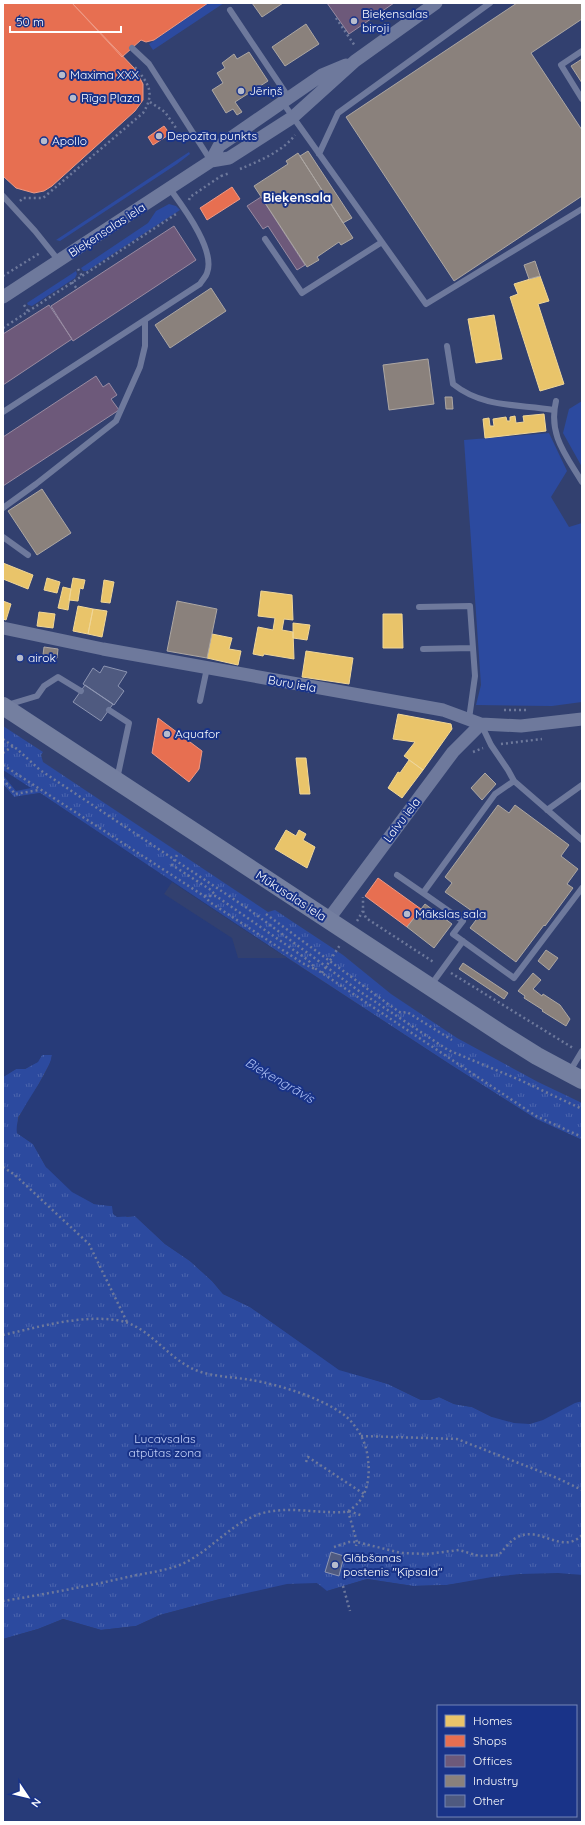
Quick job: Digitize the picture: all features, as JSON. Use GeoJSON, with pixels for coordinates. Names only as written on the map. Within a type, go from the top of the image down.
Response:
{"type":"FeatureCollection","features":[{"type":"Feature","properties":{"kind":"main road","name":"Mūkusalas iela"},"geometry":{"type":"LineString","coordinates":[[3,706],[348,934],[537,1056],[575,1077]]}},
{"type":"Feature","properties":{"kind":"street","name":"Bieķensalas iela"},"geometry":{"type":"LineString","coordinates":[[3,297],[211,161],[229,158],[293,117],[358,59],[436,3]]}},
{"type":"Feature","properties":{"kind":"street","name":"Bieķensalas iela"},"geometry":{"type":"LineString","coordinates":[[211,161],[219,146],[322,75],[358,59]]}},
{"type":"Feature","properties":{"kind":"street","name":"Buru iela"},"geometry":{"type":"LineString","coordinates":[[3,628],[103,649],[443,710],[481,724],[521,726],[582,719]]}},
{"type":"Feature","properties":{"kind":"street","name":"Laivu iela"},"geometry":{"type":"LineString","coordinates":[[328,920],[453,752],[481,724]]}},
{"type":"Feature","properties":{"kind":"lane"},"geometry":{"type":"LineString","coordinates":[[319,154],[338,113],[490,3]]}},
{"type":"Feature","properties":{"kind":"lane"},"geometry":{"type":"LineString","coordinates":[[230,10],[286,101],[293,117],[426,304],[582,209]]}},
{"type":"Feature","properties":{"kind":"lane"},"geometry":{"type":"LineString","coordinates":[[132,48],[149,64],[211,161]]}},
{"type":"Feature","properties":{"kind":"lane"},"geometry":{"type":"LineString","coordinates":[[582,51],[561,65],[582,99]]}},
{"type":"Feature","properties":{"kind":"lane"},"geometry":{"type":"LineString","coordinates":[[3,412],[200,284],[208,272],[208,257],[203,241],[184,208],[170,189]]}},
{"type":"Feature","properties":{"kind":"lane"},"geometry":{"type":"LineString","coordinates":[[3,196],[35,231],[59,261]]}},
{"type":"Feature","properties":{"kind":"lane"},"geometry":{"type":"LineString","coordinates":[[265,240],[302,293],[382,242]]}},
{"type":"Feature","properties":{"kind":"lane"},"geometry":{"type":"LineString","coordinates":[[3,508],[116,421],[140,367],[145,346],[144,321]]}},
{"type":"Feature","properties":{"kind":"lane"},"geometry":{"type":"LineString","coordinates":[[447,346],[453,384],[463,392],[484,401],[511,406],[554,410]]}},
{"type":"Feature","properties":{"kind":"lane"},"geometry":{"type":"LineString","coordinates":[[556,401],[554,410],[556,436],[582,482]]}},
{"type":"Feature","properties":{"kind":"lane"},"geometry":{"type":"LineString","coordinates":[[3,537],[28,555]]}},
{"type":"Feature","properties":{"kind":"lane"},"geometry":{"type":"LineString","coordinates":[[419,607],[470,606],[475,676],[469,719]]}},
{"type":"Feature","properties":{"kind":"lane"},"geometry":{"type":"LineString","coordinates":[[423,649],[473,648]]}},
{"type":"Feature","properties":{"kind":"lane"},"geometry":{"type":"LineString","coordinates":[[200,701],[207,668]]}},
{"type":"Feature","properties":{"kind":"lane"},"geometry":{"type":"LineString","coordinates":[[3,706],[37,696],[44,686],[58,677],[81,690]]}},
{"type":"Feature","properties":{"kind":"lane"},"geometry":{"type":"LineString","coordinates":[[109,710],[128,723],[116,781]]}},
{"type":"Feature","properties":{"kind":"lane"},"geometry":{"type":"LineString","coordinates":[[481,724],[491,745],[508,770],[514,782],[582,840]]}},
{"type":"Feature","properties":{"kind":"lane"},"geometry":{"type":"LineString","coordinates":[[423,893],[495,794],[514,782]]}},
{"type":"Feature","properties":{"kind":"lane"},"geometry":{"type":"LineString","coordinates":[[547,810],[582,785]]}},
{"type":"Feature","properties":{"kind":"lane"},"geometry":{"type":"LineString","coordinates":[[397,875],[463,921],[453,934],[514,978],[582,888]]}},
{"type":"Feature","properties":{"kind":"lane"},"geometry":{"type":"LineString","coordinates":[[430,987],[463,941]]}},
{"type":"Feature","properties":{"kind":"lane"},"geometry":{"type":"LineString","coordinates":[[575,1077],[581,1052]]}},
{"type":"Feature","properties":{"kind":"path"},"geometry":{"type":"LineString","coordinates":[[336,18],[358,59]]}},
{"type":"Feature","properties":{"kind":"path"},"geometry":{"type":"LineString","coordinates":[[13,207],[23,198],[43,198],[143,113],[150,102],[148,86],[145,79],[133,64]]}},
{"type":"Feature","properties":{"kind":"path"},"geometry":{"type":"LineString","coordinates":[[150,102],[165,112],[178,132]]}},
{"type":"Feature","properties":{"kind":"path"},"geometry":{"type":"LineString","coordinates":[[3,328],[184,208],[190,197],[221,176],[211,161]]}},
{"type":"Feature","properties":{"kind":"path"},"geometry":{"type":"LineString","coordinates":[[78,270],[82,276]]}},
{"type":"Feature","properties":{"kind":"path"},"geometry":{"type":"LineString","coordinates":[[72,282],[77,289]]}},
{"type":"Feature","properties":{"kind":"path"},"geometry":{"type":"LineString","coordinates":[[24,305],[28,311]]}},
{"type":"Feature","properties":{"kind":"path"},"geometry":{"type":"LineString","coordinates":[[13,321],[16,326]]}},
{"type":"Feature","properties":{"kind":"path"},"geometry":{"type":"LineString","coordinates":[[3,739],[40,770],[253,913],[326,967],[448,1050],[520,1080],[582,1109]]}},
{"type":"Feature","properties":{"kind":"path"},"geometry":{"type":"LineString","coordinates":[[3,753],[13,746]]}},
{"type":"Feature","properties":{"kind":"path"},"geometry":{"type":"LineString","coordinates":[[3,765],[204,896],[211,903],[256,935],[304,964],[316,969],[536,1116],[582,1137]]}},
{"type":"Feature","properties":{"kind":"path"},"geometry":{"type":"LineString","coordinates":[[3,779],[15,794],[40,790]]}},
{"type":"Feature","properties":{"kind":"path"},"geometry":{"type":"LineString","coordinates":[[177,854],[172,865],[211,890],[216,896],[308,960],[316,969]]}},
{"type":"Feature","properties":{"kind":"path"},"geometry":{"type":"LineString","coordinates":[[354,885],[365,893],[362,898],[366,918],[443,969],[581,1052]]}},
{"type":"Feature","properties":{"kind":"path"},"geometry":{"type":"LineString","coordinates":[[204,896],[216,896]]}},
{"type":"Feature","properties":{"kind":"path"},"geometry":{"type":"LineString","coordinates":[[322,973],[364,911]]}},
{"type":"Feature","properties":{"kind":"path"},"geometry":{"type":"LineString","coordinates":[[266,914],[401,1013]]}},
{"type":"Feature","properties":{"kind":"path"},"geometry":{"type":"LineString","coordinates":[[394,1022],[401,1013],[407,1012],[452,1040]]}},
{"type":"Feature","properties":{"kind":"path"},"geometry":{"type":"LineString","coordinates":[[3,1167],[14,1175],[89,1244],[127,1322]]}},
{"type":"Feature","properties":{"kind":"path"},"geometry":{"type":"LineString","coordinates":[[3,1335],[80,1320],[115,1320],[127,1322],[140,1329],[174,1358],[199,1372],[253,1380],[288,1389],[323,1403],[338,1411],[353,1423],[367,1450],[369,1478],[364,1494],[358,1503],[348,1511]]}},
{"type":"Feature","properties":{"kind":"path"},"geometry":{"type":"LineString","coordinates":[[361,1436],[457,1439],[557,1478],[582,1490]]}},
{"type":"Feature","properties":{"kind":"path"},"geometry":{"type":"LineString","coordinates":[[306,1462],[308,1457],[364,1494]]}},
{"type":"Feature","properties":{"kind":"path"},"geometry":{"type":"LineString","coordinates":[[3,1601],[80,1588],[178,1566],[195,1557],[233,1529],[265,1512],[279,1510],[348,1511],[363,1516]]}},
{"type":"Feature","properties":{"kind":"path"},"geometry":{"type":"LineString","coordinates":[[348,1511],[357,1542],[356,1546]]}},
{"type":"Feature","properties":{"kind":"path"},"geometry":{"type":"LineString","coordinates":[[334,1547],[349,1542],[357,1542],[401,1553],[427,1554],[459,1550],[479,1556],[486,1556],[499,1555],[509,1543],[520,1536],[532,1534],[565,1544],[579,1539],[582,1536]]}},
{"type":"Feature","properties":{"kind":"path"},"geometry":{"type":"LineString","coordinates":[[344,1586],[350,1611]]}},
{"type":"Feature","properties":{"kind":"green space"},"geometry":{"type":"Polygon","coordinates":[[[208,3],[224,3],[153,50],[149,44],[208,3]]]}},
{"type":"Feature","properties":{"kind":"green space"},"geometry":{"type":"Polygon","coordinates":[[[189,152],[190,154],[177,164],[60,241],[56,240],[189,152]]]}},
{"type":"Feature","properties":{"kind":"green space"},"geometry":{"type":"Polygon","coordinates":[[[169,204],[176,206],[180,210],[87,271],[83,271],[81,268],[148,223],[156,211],[169,204]]]}},
{"type":"Feature","properties":{"kind":"green space"},"geometry":{"type":"Polygon","coordinates":[[[76,271],[77,274],[75,278],[32,306],[28,305],[27,303],[76,271]]]}},
{"type":"Feature","properties":{"kind":"green space"},"geometry":{"type":"Polygon","coordinates":[[[582,401],[582,467],[563,433],[569,409],[582,401]]]}},
{"type":"Feature","properties":{"kind":"green space"},"geometry":{"type":"Polygon","coordinates":[[[549,433],[567,471],[551,497],[569,527],[582,523],[582,702],[552,706],[476,705],[481,685],[464,440],[549,433]]]}},
{"type":"Feature","properties":{"kind":"green space"},"geometry":{"type":"Polygon","coordinates":[[[3,726],[43,752],[41,755],[43,762],[268,912],[275,910],[343,955],[391,994],[457,1038],[538,1082],[582,1103],[582,1140],[536,1119],[451,1065],[172,882],[40,793],[14,797],[3,784],[3,726]]]}},
{"type":"Feature","properties":{"kind":"green space","name":"Lucavsalas atpūtas zona"},"geometry":{"type":"Polygon","coordinates":[[[42,1055],[52,1055],[51,1061],[29,1102],[18,1117],[17,1133],[33,1144],[46,1167],[94,1204],[112,1206],[127,1217],[135,1216],[165,1244],[190,1261],[212,1281],[223,1294],[250,1307],[339,1369],[388,1384],[421,1400],[430,1400],[439,1397],[454,1404],[472,1407],[492,1417],[582,1401],[582,1575],[521,1574],[447,1585],[413,1586],[367,1579],[327,1591],[220,1599],[160,1615],[136,1626],[101,1630],[63,1619],[38,1629],[3,1639],[3,1077],[16,1069],[25,1069],[37,1062],[42,1055]]]}},
{"type":"Feature","properties":{"kind":"water"},"geometry":{"type":"Polygon","coordinates":[[[3,770],[31,788],[16,791],[3,775],[3,770]]]}},
{"type":"Feature","properties":{"kind":"water","name":"Bieķengrāvis"},"geometry":{"type":"Polygon","coordinates":[[[3,784],[14,797],[40,793],[287,958],[451,1065],[536,1119],[582,1140],[582,1401],[575,1403],[543,1420],[530,1424],[514,1423],[492,1417],[472,1407],[454,1404],[439,1397],[430,1400],[421,1400],[388,1384],[339,1370],[250,1307],[223,1294],[212,1281],[190,1261],[165,1244],[135,1216],[117,1217],[113,1214],[112,1206],[94,1204],[72,1192],[46,1167],[33,1144],[17,1133],[17,1125],[20,1115],[49,1065],[52,1055],[42,1055],[38,1062],[25,1069],[16,1069],[3,1077],[3,784]]]}},
{"type":"Feature","properties":{"kind":"water"},"geometry":{"type":"Polygon","coordinates":[[[558,1573],[582,1575],[582,1822],[3,1822],[3,1639],[38,1629],[63,1619],[101,1630],[136,1626],[160,1615],[220,1599],[287,1584],[317,1583],[327,1591],[367,1579],[413,1586],[447,1585],[492,1577],[521,1574],[558,1573]]]}},
{"type":"Feature","properties":{"kind":"pier"},"geometry":{"type":"Polygon","coordinates":[[[172,882],[287,958],[238,958],[232,938],[164,894],[172,882]]]}},
{"type":"Feature","properties":{"kind":"building: Homes"},"geometry":{"type":"Polygon","coordinates":[[[540,276],[549,301],[538,304],[564,384],[540,391],[510,297],[518,294],[514,284],[540,276]]]}},
{"type":"Feature","properties":{"kind":"building: Homes"},"geometry":{"type":"Polygon","coordinates":[[[494,315],[502,359],[476,363],[468,319],[494,315]]]}},
{"type":"Feature","properties":{"kind":"building: Homes"},"geometry":{"type":"Polygon","coordinates":[[[544,414],[546,431],[485,438],[483,419],[489,418],[490,426],[494,426],[493,419],[506,417],[507,421],[510,421],[510,417],[515,416],[516,423],[524,422],[523,416],[544,414]]]}},
{"type":"Feature","properties":{"kind":"building: Homes"},"geometry":{"type":"Polygon","coordinates":[[[3,563],[33,575],[28,589],[3,579],[3,563]]]}},
{"type":"Feature","properties":{"kind":"building: Homes"},"geometry":{"type":"Polygon","coordinates":[[[47,578],[60,582],[57,593],[44,590],[47,578]]]}},
{"type":"Feature","properties":{"kind":"building: Homes"},"geometry":{"type":"Polygon","coordinates":[[[73,578],[85,580],[83,589],[80,588],[78,601],[69,600],[73,578]]]}},
{"type":"Feature","properties":{"kind":"building: Homes"},"geometry":{"type":"Polygon","coordinates":[[[104,580],[114,582],[110,603],[101,602],[104,580]]]}},
{"type":"Feature","properties":{"kind":"building: Homes"},"geometry":{"type":"Polygon","coordinates":[[[63,587],[71,589],[68,610],[58,608],[63,587]]]}},
{"type":"Feature","properties":{"kind":"building: Homes"},"geometry":{"type":"Polygon","coordinates":[[[261,591],[292,595],[293,620],[284,619],[282,630],[293,632],[294,659],[264,654],[263,656],[253,654],[258,627],[273,630],[275,618],[258,616],[261,591]]]}},
{"type":"Feature","properties":{"kind":"building: Homes"},"geometry":{"type":"Polygon","coordinates":[[[3,601],[11,604],[6,620],[3,619],[3,601]]]}},
{"type":"Feature","properties":{"kind":"building: Homes"},"geometry":{"type":"Polygon","coordinates":[[[78,606],[93,609],[88,634],[73,631],[78,606]]]}},
{"type":"Feature","properties":{"kind":"building: Homes"},"geometry":{"type":"Polygon","coordinates":[[[93,609],[107,611],[102,637],[88,634],[93,609]]]}},
{"type":"Feature","properties":{"kind":"building: Homes"},"geometry":{"type":"Polygon","coordinates":[[[39,612],[55,614],[53,628],[37,626],[39,612]]]}},
{"type":"Feature","properties":{"kind":"building: Homes"},"geometry":{"type":"Polygon","coordinates":[[[383,614],[402,614],[403,648],[383,648],[383,614]]]}},
{"type":"Feature","properties":{"kind":"building: Homes"},"geometry":{"type":"Polygon","coordinates":[[[293,623],[310,625],[307,640],[293,638],[293,623]]]}},
{"type":"Feature","properties":{"kind":"building: Homes"},"geometry":{"type":"Polygon","coordinates":[[[212,634],[232,638],[229,649],[241,651],[238,665],[207,658],[212,634]]]}},
{"type":"Feature","properties":{"kind":"building: Homes"},"geometry":{"type":"Polygon","coordinates":[[[306,651],[353,658],[349,684],[302,677],[306,651]]]}},
{"type":"Feature","properties":{"kind":"building: Homes"},"geometry":{"type":"Polygon","coordinates":[[[398,714],[451,724],[452,729],[423,770],[404,756],[415,742],[393,739],[398,714]]]}},
{"type":"Feature","properties":{"kind":"building: Homes"},"geometry":{"type":"Polygon","coordinates":[[[296,758],[306,758],[310,794],[300,794],[296,758]]]}},
{"type":"Feature","properties":{"kind":"building: Homes"},"geometry":{"type":"Polygon","coordinates":[[[409,760],[423,770],[402,798],[388,788],[398,772],[400,773],[409,760]]]}},
{"type":"Feature","properties":{"kind":"building: Homes"},"geometry":{"type":"Polygon","coordinates":[[[286,830],[296,836],[299,830],[306,834],[303,840],[315,847],[307,868],[275,849],[286,830]]]}},
{"type":"Feature","properties":{"kind":"building: Shops","name":"Rīga Plaza"},"geometry":{"type":"Polygon","coordinates":[[[3,3],[72,3],[135,69],[143,84],[143,100],[135,111],[52,186],[44,191],[34,193],[16,188],[3,176],[3,3]]]}},
{"type":"Feature","properties":{"kind":"building: Shops","name":"Rīga Plaza"},"geometry":{"type":"Polygon","coordinates":[[[72,3],[208,3],[154,40],[146,42],[141,40],[122,57],[72,3]]]}},
{"type":"Feature","properties":{"kind":"building: Shops","name":"Depozīta punkts"},"geometry":{"type":"Polygon","coordinates":[[[164,126],[170,134],[153,145],[148,137],[164,126]]]}},
{"type":"Feature","properties":{"kind":"building: Shops"},"geometry":{"type":"Polygon","coordinates":[[[232,187],[240,199],[207,220],[200,208],[232,187]]]}},
{"type":"Feature","properties":{"kind":"building: Shops","name":"Aquafor"},"geometry":{"type":"Polygon","coordinates":[[[158,718],[202,751],[199,769],[189,782],[152,753],[158,718]]]}},
{"type":"Feature","properties":{"kind":"building: Shops"},"geometry":{"type":"Polygon","coordinates":[[[378,878],[421,909],[407,927],[365,896],[378,878]]]}},
{"type":"Feature","properties":{"kind":"building: Offices","name":"Bieķensalas biroji"},"geometry":{"type":"Polygon","coordinates":[[[327,3],[394,3],[349,34],[327,3]]]}},
{"type":"Feature","properties":{"kind":"building: Offices"},"geometry":{"type":"Polygon","coordinates":[[[261,197],[305,265],[297,270],[268,226],[263,229],[247,206],[261,197]]]}},
{"type":"Feature","properties":{"kind":"building: Offices"},"geometry":{"type":"Polygon","coordinates":[[[174,226],[196,260],[73,341],[51,306],[174,226]]]}},
{"type":"Feature","properties":{"kind":"building: Offices"},"geometry":{"type":"Polygon","coordinates":[[[49,305],[72,339],[3,385],[3,334],[49,305]]]}},
{"type":"Feature","properties":{"kind":"building: Offices"},"geometry":{"type":"Polygon","coordinates":[[[96,376],[103,387],[109,383],[117,395],[111,399],[119,410],[3,486],[3,437],[96,376]]]}},
{"type":"Feature","properties":{"kind":"building: Industry"},"geometry":{"type":"Polygon","coordinates":[[[252,3],[283,3],[262,17],[252,3]]]}},
{"type":"Feature","properties":{"kind":"building: Industry"},"geometry":{"type":"Polygon","coordinates":[[[517,3],[582,3],[582,19],[531,53],[582,130],[582,196],[454,281],[346,117],[517,3]]]}},
{"type":"Feature","properties":{"kind":"building: Industry"},"geometry":{"type":"Polygon","coordinates":[[[306,24],[319,44],[285,66],[272,47],[306,24]]]}},
{"type":"Feature","properties":{"kind":"building: Industry"},"geometry":{"type":"Polygon","coordinates":[[[249,52],[268,81],[235,102],[242,112],[237,115],[233,109],[226,113],[212,90],[223,83],[217,73],[225,68],[222,63],[234,54],[237,59],[249,52]]]}},
{"type":"Feature","properties":{"kind":"building: Industry"},"geometry":{"type":"Polygon","coordinates":[[[582,59],[582,83],[571,66],[582,59]]]}},
{"type":"Feature","properties":{"kind":"building: Industry"},"geometry":{"type":"Polygon","coordinates":[[[308,151],[352,218],[343,223],[300,156],[308,151]]]}},
{"type":"Feature","properties":{"kind":"building: Industry"},"geometry":{"type":"Polygon","coordinates":[[[298,153],[353,238],[341,245],[339,242],[317,257],[319,260],[307,267],[254,186],[288,164],[286,161],[298,153]]]}},
{"type":"Feature","properties":{"kind":"building: Industry"},"geometry":{"type":"Polygon","coordinates":[[[535,261],[540,276],[529,279],[524,265],[535,261]]]}},
{"type":"Feature","properties":{"kind":"building: Industry"},"geometry":{"type":"Polygon","coordinates":[[[211,288],[226,311],[170,348],[155,325],[211,288]]]}},
{"type":"Feature","properties":{"kind":"building: Industry"},"geometry":{"type":"Polygon","coordinates":[[[428,359],[434,404],[389,410],[383,365],[428,359]]]}},
{"type":"Feature","properties":{"kind":"building: Industry"},"geometry":{"type":"Polygon","coordinates":[[[445,397],[452,397],[453,409],[446,409],[445,397]]]}},
{"type":"Feature","properties":{"kind":"building: Industry"},"geometry":{"type":"Polygon","coordinates":[[[42,489],[71,533],[37,555],[8,511],[42,489]]]}},
{"type":"Feature","properties":{"kind":"building: Industry"},"geometry":{"type":"Polygon","coordinates":[[[177,601],[217,609],[207,658],[167,651],[177,601]]]}},
{"type":"Feature","properties":{"kind":"building: Industry"},"geometry":{"type":"Polygon","coordinates":[[[44,647],[58,649],[57,658],[43,655],[44,647]]]}},
{"type":"Feature","properties":{"kind":"building: Industry"},"geometry":{"type":"Polygon","coordinates":[[[485,773],[496,784],[482,800],[471,788],[485,773]]]}},
{"type":"Feature","properties":{"kind":"building: Industry"},"geometry":{"type":"Polygon","coordinates":[[[498,805],[509,813],[515,805],[569,845],[561,856],[578,869],[567,884],[573,888],[516,962],[470,928],[479,916],[445,892],[452,883],[445,877],[498,805]]]}},
{"type":"Feature","properties":{"kind":"building: Industry"},"geometry":{"type":"Polygon","coordinates":[[[425,904],[452,924],[434,948],[407,927],[425,904]]]}},
{"type":"Feature","properties":{"kind":"building: Industry"},"geometry":{"type":"Polygon","coordinates":[[[546,950],[558,958],[549,970],[538,961],[546,950]]]}},
{"type":"Feature","properties":{"kind":"building: Industry"},"geometry":{"type":"Polygon","coordinates":[[[463,963],[508,993],[504,999],[459,969],[463,963]]]}},
{"type":"Feature","properties":{"kind":"building: Industry"},"geometry":{"type":"Polygon","coordinates":[[[533,973],[541,980],[533,989],[542,996],[543,994],[560,1005],[570,1019],[566,1026],[524,998],[525,996],[518,991],[533,973]]]}},
{"type":"Feature","properties":{"kind":"building: Other"},"geometry":{"type":"Polygon","coordinates":[[[104,666],[127,672],[118,686],[124,691],[114,705],[83,684],[93,668],[100,673],[104,666]]]}},
{"type":"Feature","properties":{"kind":"building: Other"},"geometry":{"type":"Polygon","coordinates":[[[85,685],[113,704],[101,721],[73,702],[85,685]]]}},
{"type":"Feature","properties":{"kind":"building: Other","name":"Glābšanas postenis \"Ķīpsala\""},"geometry":{"type":"Polygon","coordinates":[[[331,1552],[344,1556],[339,1576],[325,1572],[331,1552]]]}},
{"type":"Feature","properties":{"kind":"place","name":"Bieķensalas biroji"},"geometry":{"type":"Point","coordinates":[354,21]}},
{"type":"Feature","properties":{"kind":"place","name":"Maxima XXX"},"geometry":{"type":"Point","coordinates":[62,75]}},
{"type":"Feature","properties":{"kind":"place","name":"Jēriņš"},"geometry":{"type":"Point","coordinates":[241,91]}},
{"type":"Feature","properties":{"kind":"place","name":"Rīga Plaza"},"geometry":{"type":"Point","coordinates":[73,98]}},
{"type":"Feature","properties":{"kind":"place","name":"Depozīta punkts"},"geometry":{"type":"Point","coordinates":[159,136]}},
{"type":"Feature","properties":{"kind":"place","name":"Apollo"},"geometry":{"type":"Point","coordinates":[44,141]}},
{"type":"Feature","properties":{"kind":"place","name":"airok"},"geometry":{"type":"Point","coordinates":[20,658]}},
{"type":"Feature","properties":{"kind":"place","name":"Aquafor"},"geometry":{"type":"Point","coordinates":[167,734]}},
{"type":"Feature","properties":{"kind":"place","name":"Mākslas sala"},"geometry":{"type":"Point","coordinates":[407,914]}},
{"type":"Feature","properties":{"kind":"place","name":"Glābšanas postenis \"Ķīpsala\""},"geometry":{"type":"Point","coordinates":[335,1565]}},
{"type":"Feature","properties":{"kind":"district","name":"Bieķensala"},"geometry":{"type":"Point","coordinates":[297,197]}}]}
